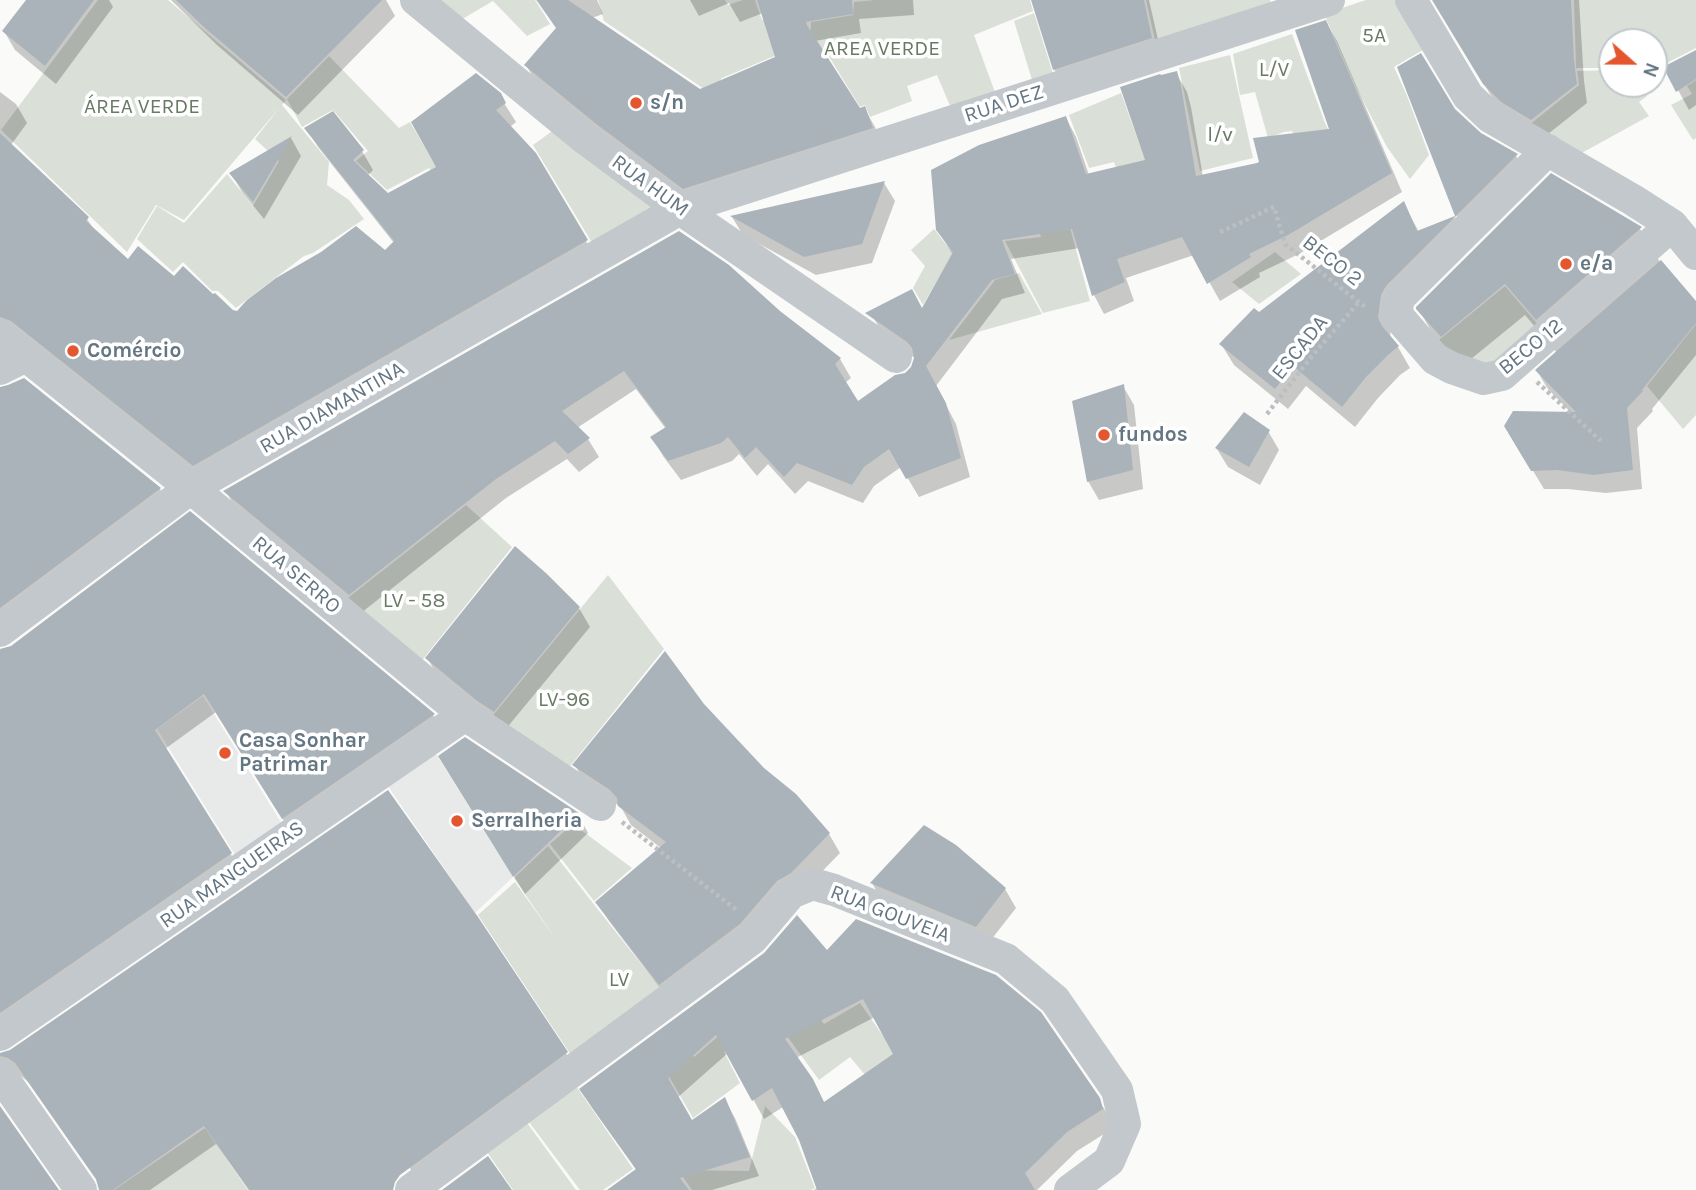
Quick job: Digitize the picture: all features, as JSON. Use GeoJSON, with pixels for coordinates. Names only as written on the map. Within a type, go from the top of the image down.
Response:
{"type":"FeatureCollection","features":[{"type":"Feature","properties":{"kind":"street","name":"RUA HUM"},"geometry":{"type":"LineString","coordinates":[[416,0],[584,138],[680,209],[896,357]]}},
{"type":"Feature","properties":{"kind":"street","name":"RUA DEZ"},"geometry":{"type":"LineString","coordinates":[[680,209],[1329,0]]}},
{"type":"Feature","properties":{"kind":"street"},"geometry":{"type":"LineString","coordinates":[[1411,0],[1468,96],[1490,117],[1672,225],[1696,254]]}},
{"type":"Feature","properties":{"kind":"street"},"geometry":{"type":"LineString","coordinates":[[1396,314],[1399,298],[1548,150]]}},
{"type":"Feature","properties":{"kind":"street","name":"RUA DIAMANTINA"},"geometry":{"type":"LineString","coordinates":[[0,631],[191,488],[680,209]]}},
{"type":"Feature","properties":{"kind":"street","name":"BECO 12"},"geometry":{"type":"LineString","coordinates":[[1396,314],[1434,359],[1484,379],[1502,375],[1672,225]]}},
{"type":"Feature","properties":{"kind":"street","name":"RUA SERRO"},"geometry":{"type":"LineString","coordinates":[[0,335],[13,362],[191,488],[465,715],[600,805]]}},
{"type":"Feature","properties":{"kind":"street","name":"RUA MANGUEIRAS"},"geometry":{"type":"LineString","coordinates":[[0,1035],[465,715]]}},
{"type":"Feature","properties":{"kind":"street","name":"RUA GOUVEIA"},"geometry":{"type":"LineString","coordinates":[[411,1190],[753,938],[792,893],[813,884],[1006,959],[1055,1000],[1117,1090],[1125,1124],[1110,1160],[1070,1190]]}},
{"type":"Feature","properties":{"kind":"street"},"geometry":{"type":"LineString","coordinates":[[0,1073],[81,1190]]}},
{"type":"Feature","properties":{"kind":"path","name":"BECO 2"},"geometry":{"type":"LineString","coordinates":[[1220,232],[1274,207],[1284,244],[1371,313],[1396,314]]}},
{"type":"Feature","properties":{"kind":"path","name":"ESCADA"},"geometry":{"type":"LineString","coordinates":[[1267,414],[1359,302]]}},
{"type":"Feature","properties":{"kind":"path"},"geometry":{"type":"LineString","coordinates":[[1516,363],[1601,441]]}},
{"type":"Feature","properties":{"kind":"path"},"geometry":{"type":"LineString","coordinates":[[600,805],[761,929]]}},
{"type":"Feature","properties":{"kind":"shaded area"},"geometry":{"type":"Polygon","coordinates":[[[203,696],[284,827],[237,858],[157,729],[203,696]]]}},
{"type":"Feature","properties":{"kind":"shaded area"},"geometry":{"type":"Polygon","coordinates":[[[433,749],[513,877],[475,913],[385,782],[433,749]]]}},
{"type":"Feature","properties":{"kind":"green space","name":"ÁREA VERDE"},"geometry":{"type":"Polygon","coordinates":[[[98,0],[168,0],[286,100],[282,105],[329,162],[327,185],[349,200],[364,219],[313,253],[304,256],[236,308],[218,291],[212,291],[183,262],[173,272],[137,239],[157,206],[184,223],[227,174],[253,206],[279,161],[255,139],[280,107],[184,220],[156,205],[127,252],[1,130],[98,0]]]}},
{"type":"Feature","properties":{"kind":"green space"},"geometry":{"type":"Polygon","coordinates":[[[433,0],[535,0],[550,24],[527,36],[493,1],[459,21],[433,0]]]}},
{"type":"Feature","properties":{"kind":"green space","name":"AREA VERDE"},"geometry":{"type":"Polygon","coordinates":[[[598,0],[725,0],[728,5],[743,0],[755,0],[762,20],[805,7],[808,42],[722,78],[710,93],[604,21],[598,0]]]}},
{"type":"Feature","properties":{"kind":"green space","name":"AREA VERDE"},"geometry":{"type":"Polygon","coordinates":[[[1030,0],[1033,11],[974,35],[996,95],[951,108],[937,75],[907,86],[912,101],[870,117],[865,105],[860,107],[828,55],[810,42],[811,22],[853,15],[854,2],[1030,0]]]}},
{"type":"Feature","properties":{"kind":"green space","name":"l/v"},"geometry":{"type":"Polygon","coordinates":[[[1146,0],[1270,0],[1272,7],[1156,45],[1146,0]]]}},
{"type":"Feature","properties":{"kind":"green space","name":"5A"},"geometry":{"type":"Polygon","coordinates":[[[1366,0],[1397,0],[1426,48],[1394,67],[1429,155],[1410,179],[1387,147],[1358,91],[1324,14],[1366,0]]]}},
{"type":"Feature","properties":{"kind":"green space"},"geometry":{"type":"Polygon","coordinates":[[[1574,0],[1696,0],[1696,48],[1668,62],[1668,28],[1598,28],[1598,68],[1576,68],[1574,0]]]}},
{"type":"Feature","properties":{"kind":"green space"},"geometry":{"type":"Polygon","coordinates":[[[1034,13],[1054,77],[1033,83],[1014,21],[1034,13]]]}},
{"type":"Feature","properties":{"kind":"green space","name":"L/V"},"geometry":{"type":"Polygon","coordinates":[[[1292,34],[1325,123],[1346,163],[1297,141],[1292,131],[1268,138],[1255,92],[1240,95],[1233,54],[1292,34]]]}},
{"type":"Feature","properties":{"kind":"green space","name":"l/v"},"geometry":{"type":"Polygon","coordinates":[[[1230,55],[1253,158],[1200,171],[1179,68],[1230,55]]]}},
{"type":"Feature","properties":{"kind":"green space"},"geometry":{"type":"Polygon","coordinates":[[[329,56],[399,128],[410,122],[433,161],[445,154],[453,201],[429,168],[387,190],[356,161],[368,151],[333,110],[302,127],[287,99],[329,56]]]}},
{"type":"Feature","properties":{"kind":"green space"},"geometry":{"type":"Polygon","coordinates":[[[1598,70],[1598,98],[1644,98],[1639,102],[1649,116],[1578,155],[1524,129],[1579,85],[1577,71],[1598,70]]]}},
{"type":"Feature","properties":{"kind":"green space"},"geometry":{"type":"Polygon","coordinates":[[[1696,80],[1696,138],[1693,140],[1671,105],[1692,94],[1687,86],[1696,80]]]}},
{"type":"Feature","properties":{"kind":"green space","name":"l/v"},"geometry":{"type":"Polygon","coordinates":[[[1121,93],[1147,165],[1141,235],[1114,162],[1089,168],[1069,115],[1121,93]]]}},
{"type":"Feature","properties":{"kind":"green space"},"geometry":{"type":"Polygon","coordinates":[[[555,129],[660,208],[594,246],[533,145],[555,129]]]}},
{"type":"Feature","properties":{"kind":"green space"},"geometry":{"type":"Polygon","coordinates":[[[1059,187],[1090,301],[1043,313],[1005,241],[1041,237],[1027,196],[1059,187]]]}},
{"type":"Feature","properties":{"kind":"green space"},"geometry":{"type":"Polygon","coordinates":[[[934,229],[953,253],[923,305],[913,288],[925,266],[911,250],[934,229]]]}},
{"type":"Feature","properties":{"kind":"green space"},"geometry":{"type":"Polygon","coordinates":[[[1275,252],[1301,274],[1259,304],[1232,282],[1275,252]]]}},
{"type":"Feature","properties":{"kind":"green space"},"geometry":{"type":"Polygon","coordinates":[[[1019,273],[1042,314],[949,340],[995,280],[1019,273]]]}},
{"type":"Feature","properties":{"kind":"green space"},"geometry":{"type":"Polygon","coordinates":[[[1505,286],[1540,327],[1486,368],[1434,344],[1505,286]]]}},
{"type":"Feature","properties":{"kind":"green space"},"geometry":{"type":"Polygon","coordinates":[[[1696,324],[1696,415],[1683,429],[1647,386],[1696,324]]]}},
{"type":"Feature","properties":{"kind":"green space","name":"LV - 58"},"geometry":{"type":"Polygon","coordinates":[[[466,505],[512,547],[420,663],[344,601],[466,505]]]}},
{"type":"Feature","properties":{"kind":"green space","name":"LV-96"},"geometry":{"type":"Polygon","coordinates":[[[608,575],[664,649],[567,770],[490,719],[608,575]]]}},
{"type":"Feature","properties":{"kind":"green space"},"geometry":{"type":"Polygon","coordinates":[[[573,824],[632,868],[594,901],[550,844],[573,824]]]}},
{"type":"Feature","properties":{"kind":"green space","name":"LV"},"geometry":{"type":"Polygon","coordinates":[[[548,846],[663,992],[573,1058],[478,915],[515,882],[557,941],[514,878],[548,846]]]}},
{"type":"Feature","properties":{"kind":"green space"},"geometry":{"type":"Polygon","coordinates":[[[804,996],[824,1024],[860,1003],[923,1093],[892,1107],[850,1057],[819,1080],[776,1021],[804,996]]]}},
{"type":"Feature","properties":{"kind":"green space"},"geometry":{"type":"Polygon","coordinates":[[[736,1021],[745,1033],[724,1052],[740,1083],[693,1118],[664,1068],[689,1049],[694,1057],[736,1021]]]}},
{"type":"Feature","properties":{"kind":"green space"},"geometry":{"type":"Polygon","coordinates":[[[574,1083],[633,1169],[603,1190],[580,1190],[526,1118],[574,1083]]]}},
{"type":"Feature","properties":{"kind":"green space"},"geometry":{"type":"Polygon","coordinates":[[[765,1106],[795,1137],[815,1188],[692,1190],[678,1170],[749,1171],[765,1106]]]}},
{"type":"Feature","properties":{"kind":"green space"},"geometry":{"type":"Polygon","coordinates":[[[525,1120],[576,1190],[513,1190],[485,1149],[525,1120]]]}},
{"type":"Feature","properties":{"kind":"green space"},"geometry":{"type":"Polygon","coordinates":[[[205,1128],[248,1190],[114,1190],[205,1128]]]}},
{"type":"Feature","properties":{"kind":"building"},"geometry":{"type":"Polygon","coordinates":[[[26,0],[94,0],[45,66],[2,31],[26,0]]]}},
{"type":"Feature","properties":{"kind":"building"},"geometry":{"type":"Polygon","coordinates":[[[176,0],[382,0],[286,97],[176,0]]]}},
{"type":"Feature","properties":{"kind":"building"},"geometry":{"type":"Polygon","coordinates":[[[537,0],[568,0],[700,89],[775,57],[757,0],[852,0],[853,14],[805,22],[860,108],[865,106],[873,128],[683,189],[524,65],[556,28],[537,0]]]}},
{"type":"Feature","properties":{"kind":"building"},"geometry":{"type":"Polygon","coordinates":[[[1031,0],[1144,0],[1152,38],[1053,70],[1031,0]]]}},
{"type":"Feature","properties":{"kind":"building"},"geometry":{"type":"Polygon","coordinates":[[[1432,0],[1571,0],[1577,84],[1531,120],[1501,102],[1483,84],[1432,0]]]}},
{"type":"Feature","properties":{"kind":"building"},"geometry":{"type":"Polygon","coordinates":[[[1326,20],[1392,173],[1288,235],[1249,254],[1251,257],[1207,284],[1182,237],[1117,259],[1125,282],[1092,296],[1072,229],[1002,240],[1015,274],[992,280],[926,366],[946,403],[961,458],[906,479],[889,449],[864,467],[852,485],[797,463],[784,477],[756,447],[745,458],[728,437],[721,443],[668,461],[650,437],[666,427],[624,371],[562,411],[590,438],[568,454],[555,441],[496,479],[349,595],[223,491],[679,231],[729,265],[780,311],[841,358],[835,364],[858,401],[895,375],[905,373],[914,358],[912,348],[907,342],[865,313],[912,289],[922,308],[953,252],[936,230],[931,170],[979,145],[1066,116],[1086,174],[1145,160],[1120,87],[1177,71],[1196,176],[1257,163],[1259,162],[1253,138],[1329,129],[1295,30],[1326,20]]]}},
{"type":"Feature","properties":{"kind":"building"},"geometry":{"type":"Polygon","coordinates":[[[1696,50],[1696,79],[1676,92],[1668,77],[1668,64],[1696,50]]]}},
{"type":"Feature","properties":{"kind":"building"},"geometry":{"type":"Polygon","coordinates":[[[1421,53],[1455,109],[1481,133],[1518,154],[1386,286],[1381,295],[1378,318],[1399,346],[1366,377],[1342,407],[1293,366],[1275,389],[1219,344],[1254,308],[1259,312],[1404,201],[1417,231],[1455,216],[1397,67],[1421,53]]]}},
{"type":"Feature","properties":{"kind":"building"},"geometry":{"type":"Polygon","coordinates":[[[476,73],[501,93],[506,103],[496,110],[536,153],[588,240],[193,466],[11,321],[0,317],[0,133],[89,217],[86,221],[128,259],[138,246],[174,276],[183,266],[213,294],[237,311],[276,278],[321,252],[356,226],[385,250],[394,241],[304,128],[333,111],[364,150],[353,160],[388,193],[436,167],[411,122],[476,73]]]}},
{"type":"Feature","properties":{"kind":"building"},"geometry":{"type":"Polygon","coordinates":[[[292,136],[253,202],[229,173],[292,136]]]}},
{"type":"Feature","properties":{"kind":"building"},"geometry":{"type":"Polygon","coordinates":[[[1551,173],[1642,227],[1536,320],[1505,284],[1441,337],[1416,307],[1551,173]]]}},
{"type":"Feature","properties":{"kind":"building"},"geometry":{"type":"Polygon","coordinates":[[[885,181],[862,244],[804,257],[730,216],[885,181]]]}},
{"type":"Feature","properties":{"kind":"building"},"geometry":{"type":"Polygon","coordinates":[[[1661,260],[1696,301],[1696,323],[1627,408],[1633,470],[1594,475],[1557,470],[1531,471],[1504,426],[1513,411],[1576,412],[1535,370],[1661,260]]]}},
{"type":"Feature","properties":{"kind":"building"},"geometry":{"type":"Polygon","coordinates":[[[24,378],[161,488],[0,608],[0,387],[24,378]]]}},
{"type":"Feature","properties":{"kind":"building","name":"fundos"},"geometry":{"type":"Polygon","coordinates":[[[1124,384],[1133,470],[1087,482],[1072,401],[1124,384]]]}},
{"type":"Feature","properties":{"kind":"building"},"geometry":{"type":"Polygon","coordinates":[[[1244,412],[1270,430],[1249,467],[1215,448],[1244,412]]]}},
{"type":"Feature","properties":{"kind":"building"},"geometry":{"type":"Polygon","coordinates":[[[190,511],[435,714],[282,819],[204,694],[155,730],[232,853],[0,1013],[0,649],[11,646],[190,511]]]}},
{"type":"Feature","properties":{"kind":"building"},"geometry":{"type":"Polygon","coordinates":[[[515,546],[580,607],[494,712],[425,658],[515,546]]]}},
{"type":"Feature","properties":{"kind":"building"},"geometry":{"type":"Polygon","coordinates":[[[665,651],[704,704],[764,768],[796,794],[830,833],[791,873],[777,881],[740,924],[659,985],[595,902],[666,842],[618,806],[617,798],[610,790],[572,765],[665,651]]]}},
{"type":"Feature","properties":{"kind":"building"},"geometry":{"type":"Polygon","coordinates":[[[465,737],[579,813],[513,877],[438,756],[465,737]]]}},
{"type":"Feature","properties":{"kind":"building"},"geometry":{"type":"Polygon","coordinates":[[[388,790],[478,917],[568,1052],[400,1175],[393,1190],[249,1190],[204,1126],[113,1190],[99,1190],[96,1179],[15,1063],[0,1056],[0,1053],[10,1050],[388,790]]]}},
{"type":"Feature","properties":{"kind":"building"},"geometry":{"type":"Polygon","coordinates":[[[924,825],[956,845],[1006,888],[976,927],[870,883],[924,825]]]}},
{"type":"Feature","properties":{"kind":"building"},"geometry":{"type":"Polygon","coordinates":[[[797,915],[827,950],[856,919],[996,975],[1041,1012],[1100,1098],[1103,1109],[1067,1132],[1025,1173],[1035,1190],[817,1190],[799,1140],[772,1088],[752,1101],[716,1035],[668,1078],[692,1120],[725,1097],[750,1157],[680,1178],[689,1190],[607,1190],[636,1169],[579,1089],[764,953],[797,915]],[[863,999],[785,1039],[813,1079],[824,1102],[893,1054],[863,999]]]}},
{"type":"Feature","properties":{"kind":"building"},"geometry":{"type":"Polygon","coordinates":[[[0,1106],[59,1190],[0,1190],[0,1106]]]}},
{"type":"Feature","properties":{"kind":"building"},"geometry":{"type":"Polygon","coordinates":[[[488,1156],[512,1190],[442,1190],[488,1156]]]}},
{"type":"Feature","properties":{"kind":"place","name":"s/n"},"geometry":{"type":"Point","coordinates":[636,103]}},
{"type":"Feature","properties":{"kind":"place","name":"e/a"},"geometry":{"type":"Point","coordinates":[1566,264]}},
{"type":"Feature","properties":{"kind":"place","name":"Comércio"},"geometry":{"type":"Point","coordinates":[73,351]}},
{"type":"Feature","properties":{"kind":"place","name":"fundos"},"geometry":{"type":"Point","coordinates":[1104,435]}},
{"type":"Feature","properties":{"kind":"place","name":"Casa Sonhar Patrimar"},"geometry":{"type":"Point","coordinates":[225,753]}},
{"type":"Feature","properties":{"kind":"place","name":"Serralheria"},"geometry":{"type":"Point","coordinates":[457,821]}}]}
